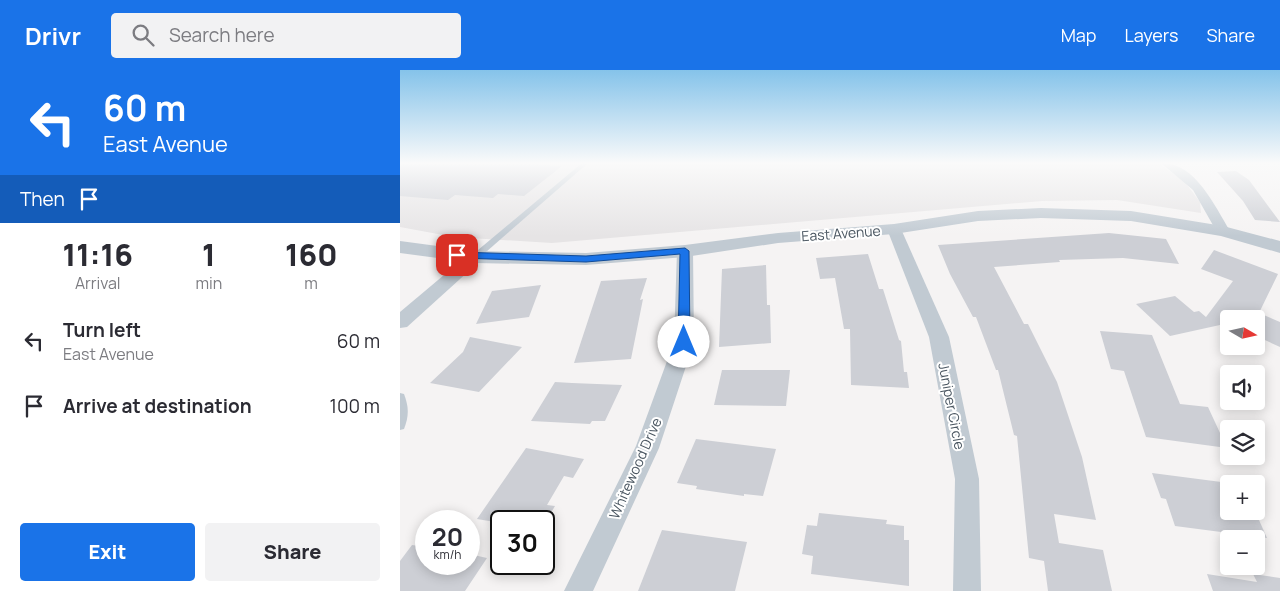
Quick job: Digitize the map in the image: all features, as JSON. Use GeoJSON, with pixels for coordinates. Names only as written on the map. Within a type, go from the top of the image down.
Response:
{"type":"FeatureCollection","features":[{"type":"Feature","properties":{"kind":"street"},"geometry":{"type":"LineString","coordinates":[[1197,187],[1223,231]]}},
{"type":"Feature","properties":{"kind":"street","name":"East Avenue"},"geometry":{"type":"LineString","coordinates":[[400,248],[475,257],[586,259],[685,251],[778,238],[894,229],[978,216],[1041,213],[1131,216],[1223,231],[1280,247]]}},
{"type":"Feature","properties":{"kind":"street","name":"Juniper Circle"},"geometry":{"type":"LineString","coordinates":[[894,229],[940,346],[967,479],[967,591]]}},
{"type":"Feature","properties":{"kind":"street","name":"Whitewood Drive"},"geometry":{"type":"LineString","coordinates":[[578,591],[647,448],[684,342],[685,251]]}},
{"type":"Feature","properties":{"kind":"street"},"geometry":{"type":"LineString","coordinates":[[400,322],[475,257]]}},
{"type":"Feature","properties":{"kind":"lane"},"geometry":{"type":"LineString","coordinates":[[475,257],[557,187]]}},
{"type":"Feature","properties":{"kind":"lane"},"geometry":{"type":"LineString","coordinates":[[400,398],[404,413],[400,426]]}},
{"type":"Feature","properties":{"kind":"shaded area"},"geometry":{"type":"Polygon","coordinates":[[[400,187],[1189,187],[1200,202],[1201,213],[1117,200],[1042,201],[552,243],[454,237],[400,227],[400,187]]]}},
{"type":"Feature","properties":{"kind":"building"},"geometry":{"type":"Polygon","coordinates":[[[400,187],[535,187],[524,196],[498,194],[493,198],[455,195],[448,200],[400,196],[400,187]]]}},
{"type":"Feature","properties":{"kind":"building"},"geometry":{"type":"Polygon","coordinates":[[[1231,187],[1254,187],[1280,222],[1255,220],[1243,201],[1231,187]]]}},
{"type":"Feature","properties":{"kind":"building"},"geometry":{"type":"Polygon","coordinates":[[[1109,233],[1166,239],[1179,264],[1123,258],[1059,260],[1060,262],[994,267],[1024,324],[1028,324],[1057,382],[1082,457],[1096,520],[1054,514],[1059,543],[1103,550],[1112,591],[1048,591],[1044,561],[1029,558],[1017,436],[1014,435],[998,370],[996,370],[976,317],[973,317],[950,274],[938,245],[1109,233]]]}},
{"type":"Feature","properties":{"kind":"building"},"geometry":{"type":"Polygon","coordinates":[[[1214,250],[1278,274],[1260,310],[1220,310],[1220,325],[1170,336],[1136,304],[1175,296],[1194,312],[1199,311],[1206,317],[1233,281],[1201,269],[1214,250]]]}},
{"type":"Feature","properties":{"kind":"building"},"geometry":{"type":"Polygon","coordinates":[[[868,254],[879,289],[883,289],[899,340],[901,341],[904,372],[907,372],[909,388],[851,385],[850,329],[844,329],[835,278],[820,279],[816,258],[868,254]]]}},
{"type":"Feature","properties":{"kind":"building"},"geometry":{"type":"Polygon","coordinates":[[[766,265],[767,305],[770,305],[771,343],[719,347],[722,269],[766,265]]]}},
{"type":"Feature","properties":{"kind":"building"},"geometry":{"type":"Polygon","coordinates":[[[647,278],[640,300],[643,299],[631,359],[574,363],[601,281],[647,278]]]}},
{"type":"Feature","properties":{"kind":"building"},"geometry":{"type":"Polygon","coordinates":[[[541,285],[529,317],[476,324],[492,291],[541,285]]]}},
{"type":"Feature","properties":{"kind":"building"},"geometry":{"type":"Polygon","coordinates":[[[1265,316],[1280,322],[1280,347],[1265,340],[1265,316]]]}},
{"type":"Feature","properties":{"kind":"building"},"geometry":{"type":"Polygon","coordinates":[[[1100,331],[1152,335],[1180,404],[1208,407],[1220,433],[1220,447],[1146,437],[1124,371],[1111,369],[1100,331]]]}},
{"type":"Feature","properties":{"kind":"building"},"geometry":{"type":"Polygon","coordinates":[[[470,337],[522,347],[479,392],[430,383],[463,352],[470,337]]]}},
{"type":"Feature","properties":{"kind":"building"},"geometry":{"type":"Polygon","coordinates":[[[722,370],[790,370],[786,406],[714,405],[722,370]]]}},
{"type":"Feature","properties":{"kind":"building"},"geometry":{"type":"Polygon","coordinates":[[[555,382],[622,385],[605,421],[592,421],[590,424],[531,421],[555,382]]]}},
{"type":"Feature","properties":{"kind":"building"},"geometry":{"type":"Polygon","coordinates":[[[696,439],[776,449],[763,496],[744,494],[744,496],[696,489],[697,486],[677,483],[696,439]]]}},
{"type":"Feature","properties":{"kind":"building"},"geometry":{"type":"Polygon","coordinates":[[[526,448],[584,459],[573,478],[564,476],[547,505],[555,506],[553,510],[490,510],[490,521],[480,520],[480,515],[526,448]]]}},
{"type":"Feature","properties":{"kind":"building"},"geometry":{"type":"Polygon","coordinates":[[[1152,473],[1220,482],[1220,520],[1259,520],[1263,530],[1220,530],[1220,532],[1175,526],[1166,499],[1161,498],[1152,473]]]}},
{"type":"Feature","properties":{"kind":"building"},"geometry":{"type":"Polygon","coordinates":[[[819,513],[887,520],[886,524],[904,526],[904,540],[909,540],[909,586],[811,574],[813,556],[802,554],[807,525],[817,526],[819,513]]]}},
{"type":"Feature","properties":{"kind":"building"},"geometry":{"type":"Polygon","coordinates":[[[662,530],[747,542],[735,591],[638,591],[662,530]]]}},
{"type":"Feature","properties":{"kind":"building"},"geometry":{"type":"Polygon","coordinates":[[[412,545],[415,545],[415,575],[476,575],[465,591],[400,591],[400,561],[412,545]]]}},
{"type":"Feature","properties":{"kind":"building"},"geometry":{"type":"Polygon","coordinates":[[[480,556],[487,558],[480,568],[480,556]]]}},
{"type":"Feature","properties":{"kind":"building"},"geometry":{"type":"Polygon","coordinates":[[[1207,574],[1257,582],[1254,575],[1280,578],[1280,591],[1213,591],[1207,574]]]}},
{"type":"Feature","properties":{"kind":"route"},"geometry":{"type":"LineString","coordinates":[[457,255],[586,259],[685,251],[684,342]]}}]}
